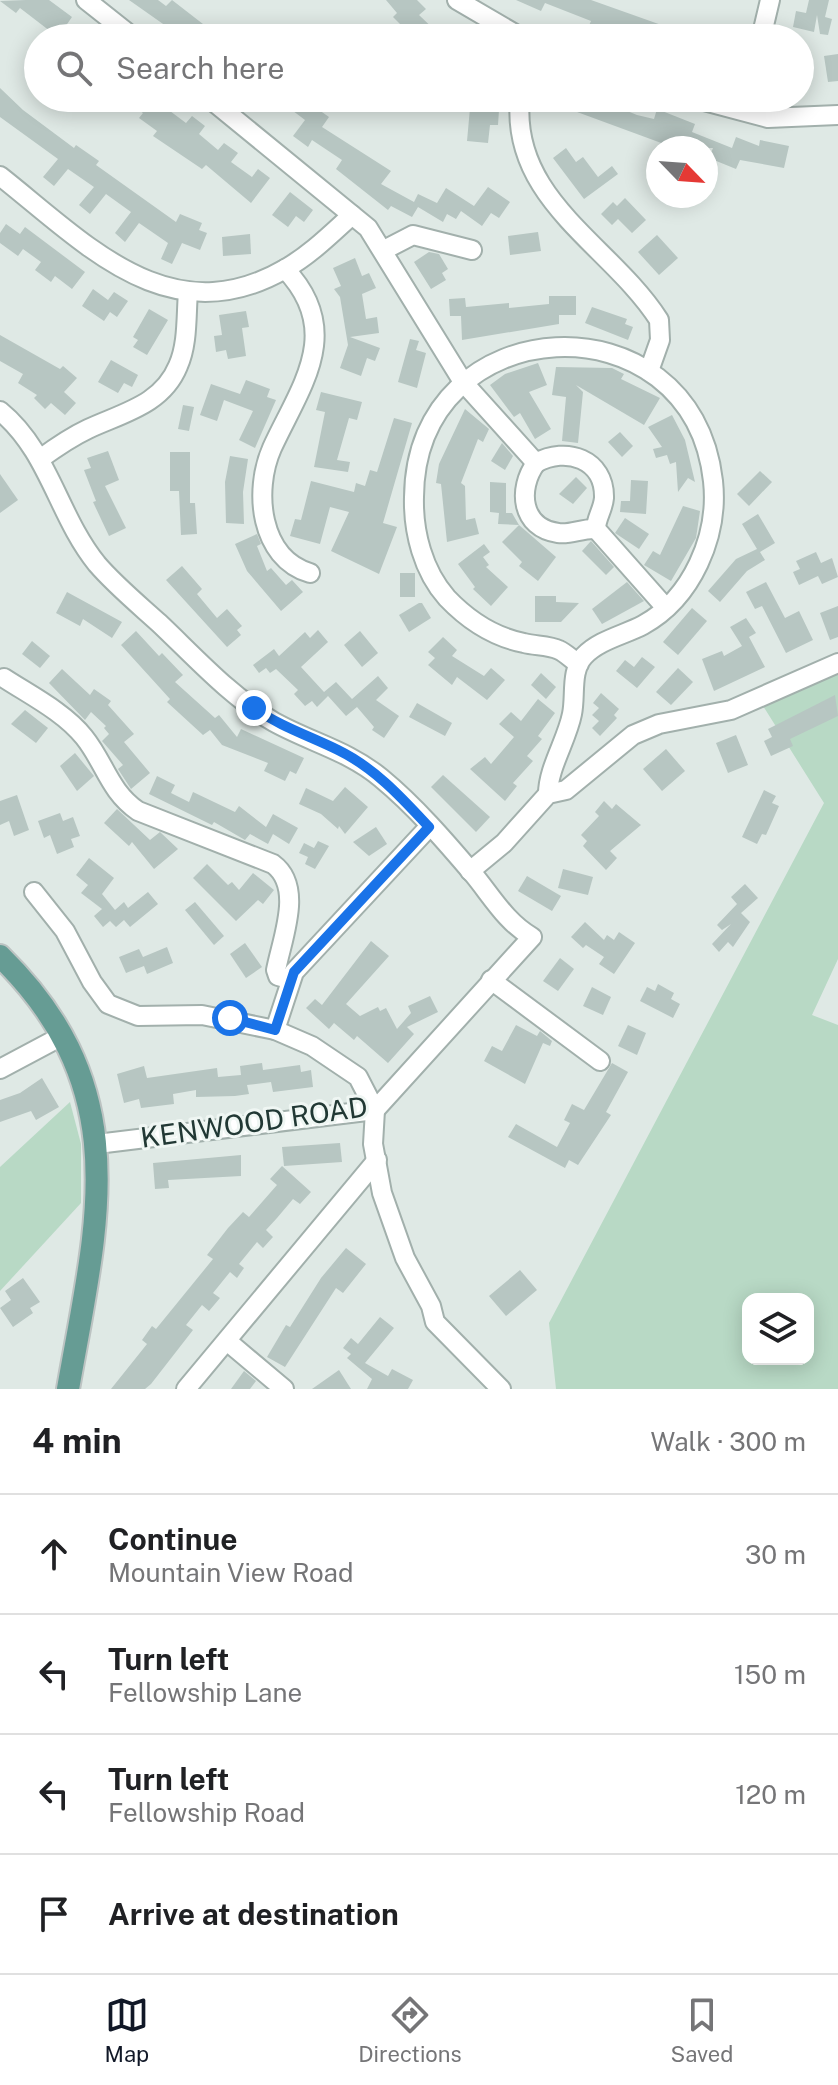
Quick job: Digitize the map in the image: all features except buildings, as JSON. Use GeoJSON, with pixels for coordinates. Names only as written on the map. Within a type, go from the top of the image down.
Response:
{"type":"FeatureCollection","features":[{"type":"Feature","properties":{"kind":"main road"},"geometry":{"type":"LineString","coordinates":[[0,956],[36,996],[62,1036],[86,1098],[97,1144],[99,1204],[68,1389]]}},
{"type":"Feature","properties":{"kind":"street"},"geometry":{"type":"LineString","coordinates":[[86,0],[116,24]]}},
{"type":"Feature","properties":{"kind":"street"},"geometry":{"type":"LineString","coordinates":[[457,0],[498,24]]}},
{"type":"Feature","properties":{"kind":"street"},"geometry":{"type":"LineString","coordinates":[[764,24],[770,0]]}},
{"type":"Feature","properties":{"kind":"street"},"geometry":{"type":"LineString","coordinates":[[226,112],[368,228],[463,382],[536,463]]}},
{"type":"Feature","properties":{"kind":"street"},"geometry":{"type":"LineString","coordinates":[[521,112],[522,147],[535,178],[659,320],[662,333],[649,371]]}},
{"type":"Feature","properties":{"kind":"street"},"geometry":{"type":"LineString","coordinates":[[767,112],[793,119],[838,115]]}},
{"type":"Feature","properties":{"kind":"street"},"geometry":{"type":"LineString","coordinates":[[0,176],[120,269],[155,285],[188,292],[238,289],[285,269],[352,215]]}},
{"type":"Feature","properties":{"kind":"street"},"geometry":{"type":"LineString","coordinates":[[384,250],[413,235],[472,250]]}},
{"type":"Feature","properties":{"kind":"street"},"geometry":{"type":"LineString","coordinates":[[285,269],[297,282],[310,310],[314,341],[302,391],[266,466],[263,509],[272,541],[282,558],[310,573]]}},
{"type":"Feature","properties":{"kind":"street"},"geometry":{"type":"LineString","coordinates":[[40,459],[87,429],[132,411],[160,393],[178,368],[183,352],[188,292]]}},
{"type":"Feature","properties":{"kind":"street"},"geometry":{"type":"LineString","coordinates":[[548,794],[549,780],[567,734],[579,664],[599,646],[639,627],[666,608],[692,576],[712,524],[713,484],[710,462],[696,425],[673,392],[649,371],[610,352],[555,346],[508,355],[463,382],[436,416],[417,464],[414,509],[423,554],[446,597],[473,621],[505,638],[560,650],[579,664]]}},
{"type":"Feature","properties":{"kind":"street"},"geometry":{"type":"LineString","coordinates":[[0,411],[18,428],[40,459],[74,529],[96,562],[190,653],[272,721],[338,750],[382,779],[470,871],[504,843],[548,794],[566,790],[633,735],[659,724],[731,710],[838,663]]}},
{"type":"Feature","properties":{"kind":"street"},"geometry":{"type":"LineString","coordinates":[[566,454],[579,457],[594,469],[601,479],[604,498],[596,529],[555,533],[533,521],[526,510],[523,492],[536,463],[566,454]]}},
{"type":"Feature","properties":{"kind":"street"},"geometry":{"type":"LineString","coordinates":[[596,529],[666,608]]}},
{"type":"Feature","properties":{"kind":"street"},"geometry":{"type":"LineString","coordinates":[[4,678],[82,734],[110,784],[125,802],[138,811],[273,864],[283,873],[290,892],[276,970],[278,976],[289,979]]}},
{"type":"Feature","properties":{"kind":"street"},"geometry":{"type":"LineString","coordinates":[[275,1030],[289,979],[429,827]]}},
{"type":"Feature","properties":{"kind":"street","name":"KENWOOD ROAD"},"geometry":{"type":"LineString","coordinates":[[97,1144],[375,1110],[532,937],[513,925],[470,871]]}},
{"type":"Feature","properties":{"kind":"street"},"geometry":{"type":"LineString","coordinates":[[34,892],[65,931],[108,1004],[138,1016],[202,1015],[275,1030],[312,1046],[358,1077],[375,1110],[377,1160],[390,1220],[405,1258],[431,1306],[435,1322],[501,1389]]}},
{"type":"Feature","properties":{"kind":"street"},"geometry":{"type":"LineString","coordinates":[[491,980],[600,1061]]}},
{"type":"Feature","properties":{"kind":"street"},"geometry":{"type":"LineString","coordinates":[[0,1069],[62,1036]]}},
{"type":"Feature","properties":{"kind":"street"},"geometry":{"type":"LineString","coordinates":[[186,1389],[377,1160]]}},
{"type":"Feature","properties":{"kind":"street"},"geometry":{"type":"LineString","coordinates":[[227,1341],[284,1389]]}},
{"type":"Feature","properties":{"kind":"green space"},"geometry":{"type":"Polygon","coordinates":[[[838,663],[838,959],[812,1015],[838,1025],[838,1389],[556,1389],[549,1323],[824,803],[758,698],[838,663]]]}},
{"type":"Feature","properties":{"kind":"green space"},"geometry":{"type":"Polygon","coordinates":[[[70,1102],[81,1144],[81,1203],[0,1291],[0,1167],[70,1102]]]}},
{"type":"Feature","properties":{"kind":"route"},"geometry":{"type":"LineString","coordinates":[[230,1018],[275,1030],[289,979],[294,972],[429,827],[382,779],[358,761],[291,731],[254,708]]}}]}
